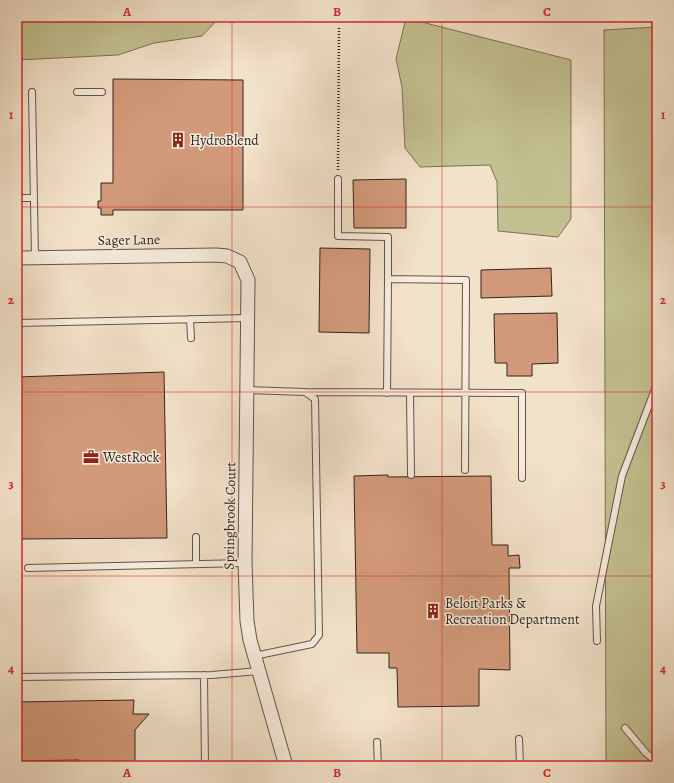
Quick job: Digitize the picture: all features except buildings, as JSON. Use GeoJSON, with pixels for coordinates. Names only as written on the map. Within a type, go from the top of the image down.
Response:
{"type":"FeatureCollection","features":[{"type":"Feature","properties":{"kind":"street","name":"Sager Lane"},"geometry":{"type":"LineString","coordinates":[[17,258],[216,255],[227,256],[240,262]]}},
{"type":"Feature","properties":{"kind":"street","name":"Springbrook Court"},"geometry":{"type":"LineString","coordinates":[[240,262],[248,280],[245,562],[247,621],[254,656],[286,766]]}},
{"type":"Feature","properties":{"kind":"lane"},"geometry":{"type":"LineString","coordinates":[[32,92],[35,258]]}},
{"type":"Feature","properties":{"kind":"lane"},"geometry":{"type":"LineString","coordinates":[[77,92],[102,92]]}},
{"type":"Feature","properties":{"kind":"lane"},"geometry":{"type":"LineString","coordinates":[[338,179],[338,236],[388,237],[387,393]]}},
{"type":"Feature","properties":{"kind":"lane"},"geometry":{"type":"LineString","coordinates":[[17,198],[33,198]]}},
{"type":"Feature","properties":{"kind":"lane"},"geometry":{"type":"LineString","coordinates":[[388,278],[466,280],[465,470]]}},
{"type":"Feature","properties":{"kind":"lane"},"geometry":{"type":"LineString","coordinates":[[17,323],[248,318]]}},
{"type":"Feature","properties":{"kind":"lane"},"geometry":{"type":"LineString","coordinates":[[190,319],[191,338]]}},
{"type":"Feature","properties":{"kind":"lane"},"geometry":{"type":"LineString","coordinates":[[597,641],[596,606],[622,476],[657,384]]}},
{"type":"Feature","properties":{"kind":"lane"},"geometry":{"type":"LineString","coordinates":[[247,390],[387,393],[522,393],[522,478]]}},
{"type":"Feature","properties":{"kind":"lane"},"geometry":{"type":"LineString","coordinates":[[254,656],[312,644],[319,635],[315,399],[306,392]]}},
{"type":"Feature","properties":{"kind":"lane"},"geometry":{"type":"LineString","coordinates":[[410,393],[411,475]]}},
{"type":"Feature","properties":{"kind":"lane"},"geometry":{"type":"LineString","coordinates":[[196,537],[196,564]]}},
{"type":"Feature","properties":{"kind":"lane"},"geometry":{"type":"LineString","coordinates":[[28,568],[245,562]]}},
{"type":"Feature","properties":{"kind":"lane"},"geometry":{"type":"LineString","coordinates":[[17,678],[204,676],[259,671]]}},
{"type":"Feature","properties":{"kind":"lane"},"geometry":{"type":"LineString","coordinates":[[204,676],[205,766]]}},
{"type":"Feature","properties":{"kind":"lane"},"geometry":{"type":"LineString","coordinates":[[625,728],[646,754],[657,762]]}},
{"type":"Feature","properties":{"kind":"lane"},"geometry":{"type":"LineString","coordinates":[[519,739],[520,766]]}},
{"type":"Feature","properties":{"kind":"lane"},"geometry":{"type":"LineString","coordinates":[[377,742],[378,766]]}},
{"type":"Feature","properties":{"kind":"path"},"geometry":{"type":"LineString","coordinates":[[338,179],[339,27]]}},
{"type":"Feature","properties":{"kind":"shaded area"},"geometry":{"type":"Polygon","coordinates":[[[17,17],[220,17],[202,36],[154,43],[118,55],[17,60],[17,17]]]}},
{"type":"Feature","properties":{"kind":"shaded area"},"geometry":{"type":"Polygon","coordinates":[[[406,18],[571,60],[571,219],[558,237],[498,231],[497,182],[490,165],[420,167],[405,148],[402,87],[396,59],[406,18]]]}},
{"type":"Feature","properties":{"kind":"shaded area"},"geometry":{"type":"Polygon","coordinates":[[[657,27],[657,766],[606,766],[604,30],[657,27]]]}},
{"type":"Feature","properties":{"kind":"place","name":"HydroBlend"},"geometry":{"type":"Point","coordinates":[178,140]}},
{"type":"Feature","properties":{"kind":"place","name":"WestRock"},"geometry":{"type":"Point","coordinates":[91,457]}},
{"type":"Feature","properties":{"kind":"place","name":"Beloit Parks & Recreation Department"},"geometry":{"type":"Point","coordinates":[433,611]}}]}
